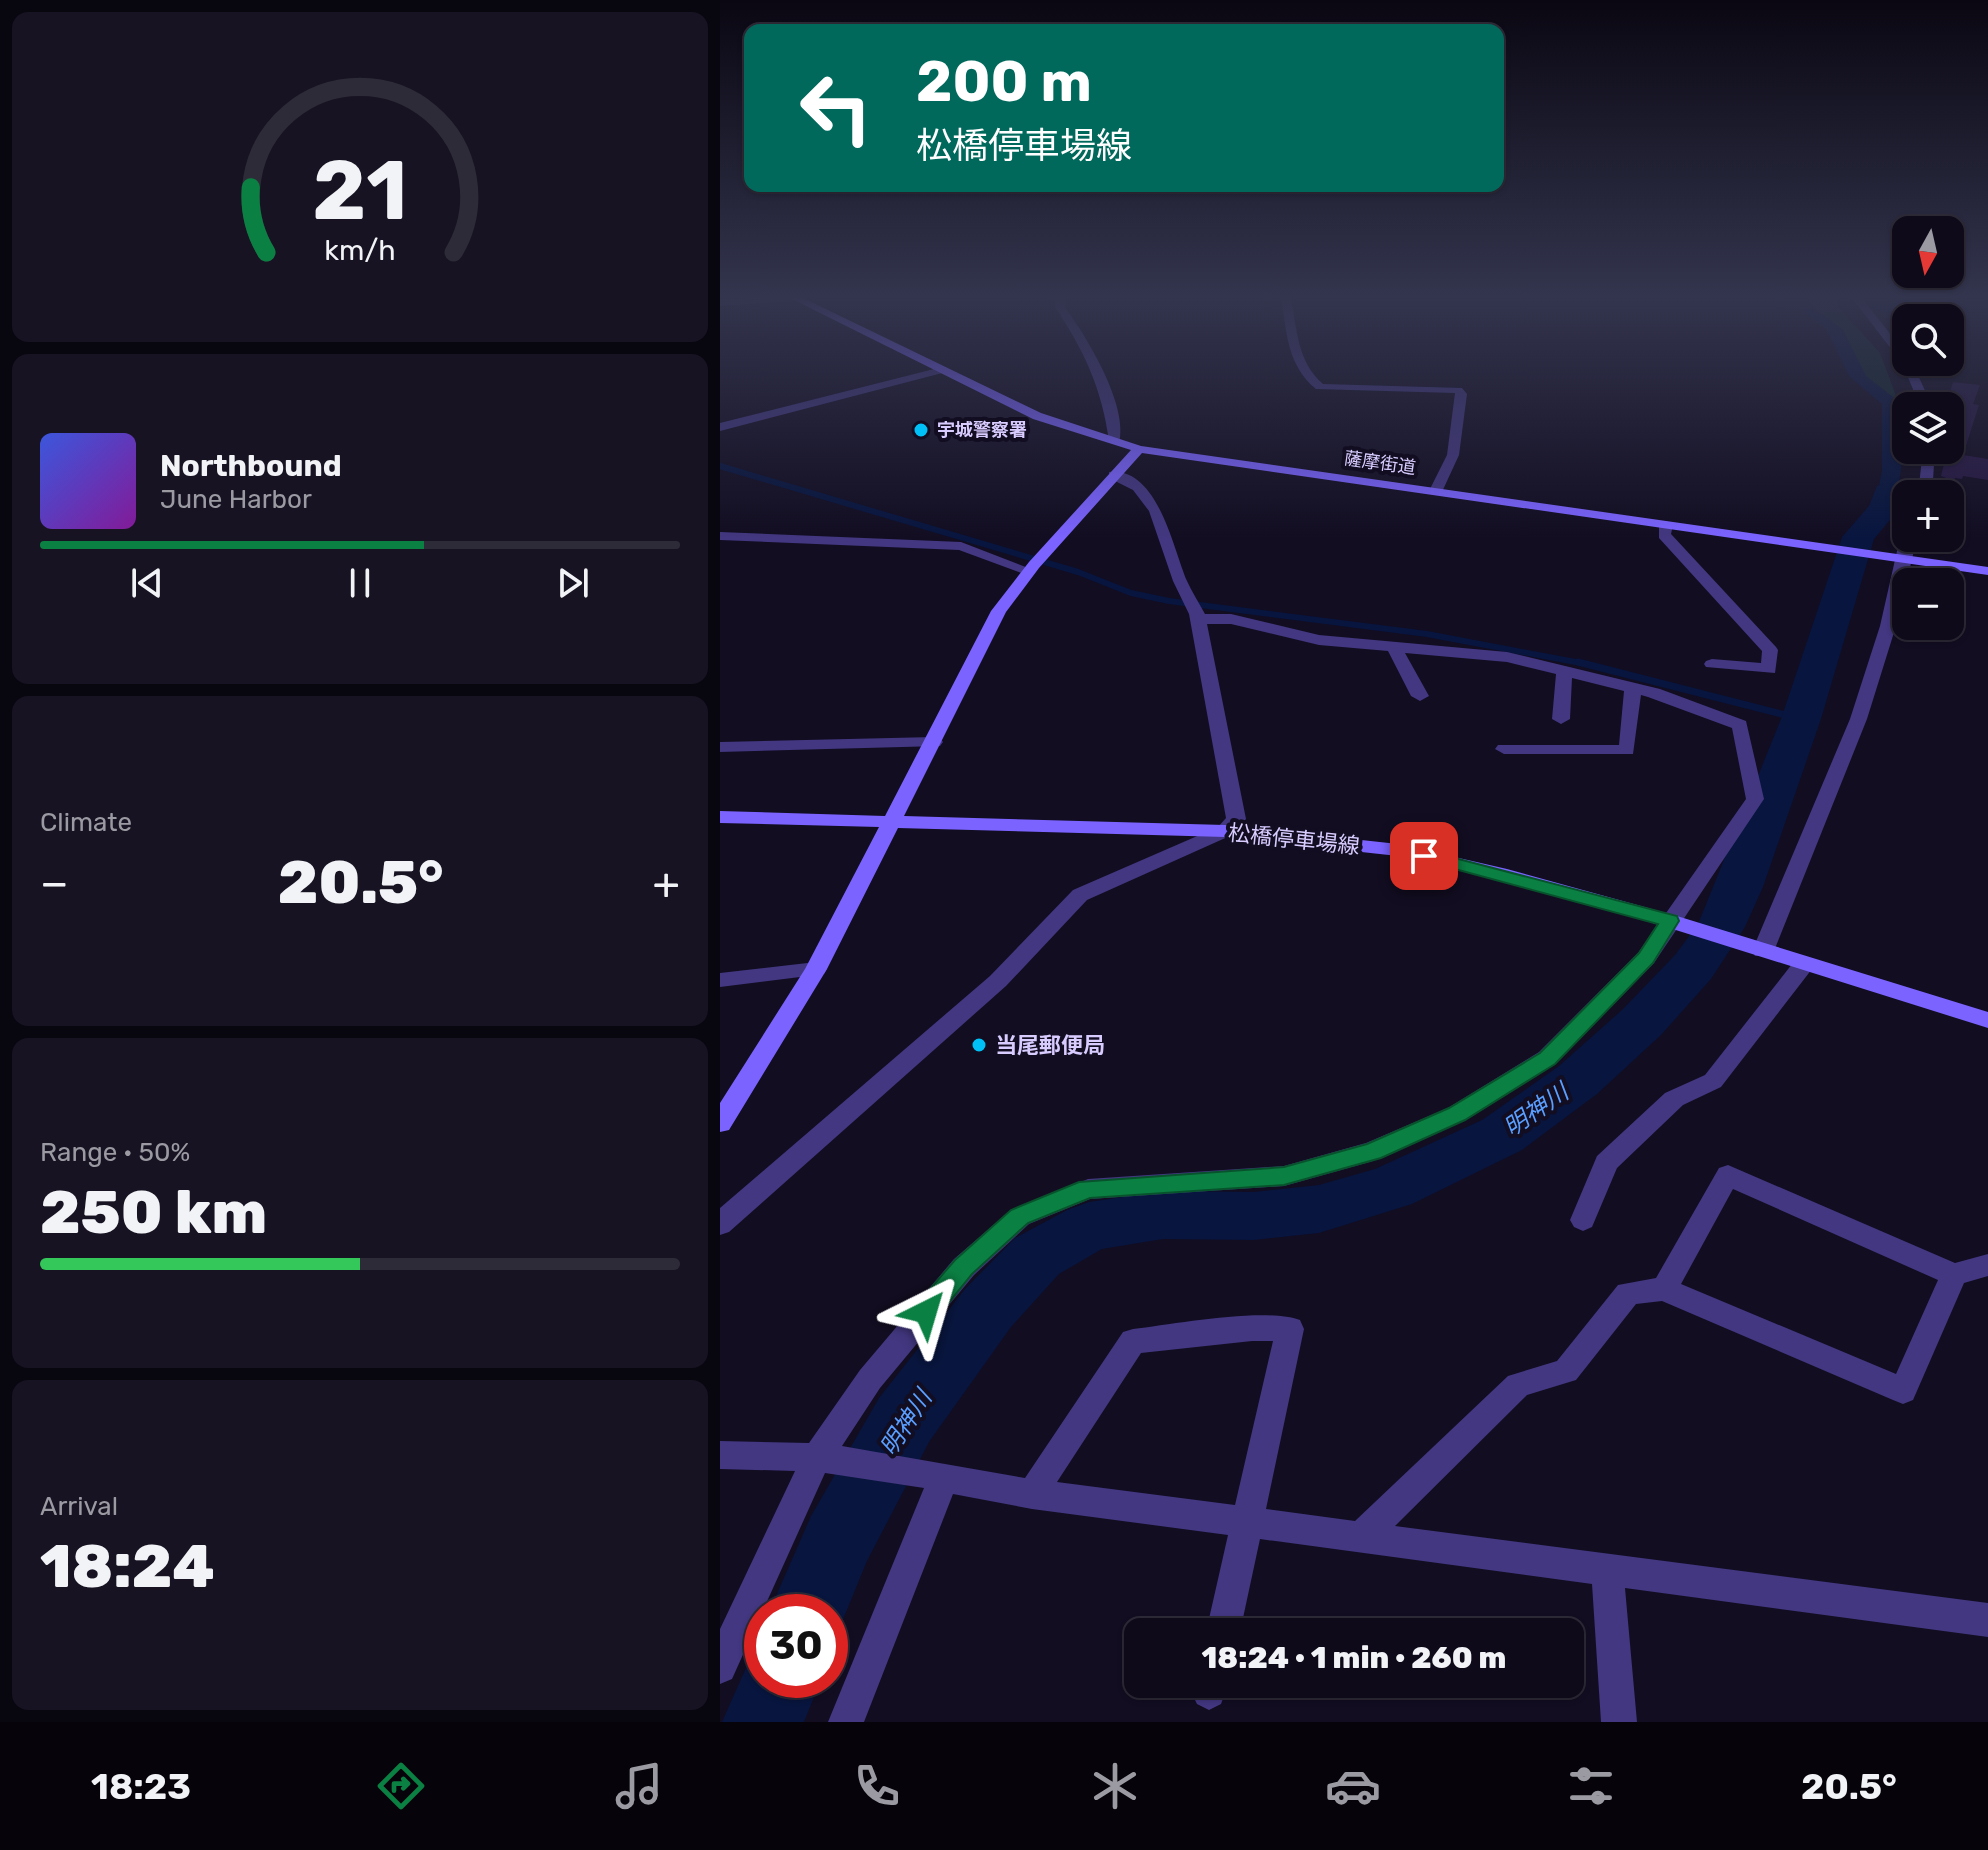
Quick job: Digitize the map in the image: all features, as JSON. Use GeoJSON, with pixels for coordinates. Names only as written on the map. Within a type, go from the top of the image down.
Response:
{"type":"FeatureCollection","features":[{"type":"Feature","properties":{"kind":"street"},"geometry":{"type":"LineString","coordinates":[[720,427],[909,378]]}},
{"type":"Feature","properties":{"kind":"street","name":"薩摩街道"},"geometry":{"type":"LineString","coordinates":[[959,378],[1037,416],[1139,449],[1988,571]]}},
{"type":"Feature","properties":{"kind":"street"},"geometry":{"type":"LineString","coordinates":[[1104,378],[1115,441]]}},
{"type":"Feature","properties":{"kind":"street"},"geometry":{"type":"LineString","coordinates":[[1311,378],[1320,387],[1458,390],[1461,394],[1453,455],[1436,491]]}},
{"type":"Feature","properties":{"kind":"street"},"geometry":{"type":"LineString","coordinates":[[720,1123],[816,969],[999,611],[1031,568],[1139,449]]}},
{"type":"Feature","properties":{"kind":"street"},"geometry":{"type":"LineString","coordinates":[[720,1224],[998,981],[1080,895],[1225,831],[1236,819],[1198,616],[1180,581],[1156,511],[1138,487],[1114,475]]}},
{"type":"Feature","properties":{"kind":"street"},"geometry":{"type":"LineString","coordinates":[[1666,525],[1664,535],[1770,650],[1769,669],[1712,664]]}},
{"type":"Feature","properties":{"kind":"street"},"geometry":{"type":"LineString","coordinates":[[720,536],[961,546],[1031,568]]}},
{"type":"Feature","properties":{"kind":"street"},"geometry":{"type":"LineString","coordinates":[[1763,951],[1802,851],[1829,797],[1870,685],[1898,589],[1897,558],[1901,552]]}},
{"type":"Feature","properties":{"kind":"street"},"geometry":{"type":"LineString","coordinates":[[720,1667],[822,1458],[870,1379],[964,1267],[1020,1217],[1088,1189],[1284,1176],[1373,1151],[1457,1114],[1547,1058],[1679,924],[1755,799],[1740,725],[1633,688],[1507,657],[1319,640],[1231,619],[1198,616]]}},
{"type":"Feature","properties":{"kind":"street"},"geometry":{"type":"LineString","coordinates":[[1394,647],[1420,696]]}},
{"type":"Feature","properties":{"kind":"street"},"geometry":{"type":"LineString","coordinates":[[1561,719],[1564,671]]}},
{"type":"Feature","properties":{"kind":"street"},"geometry":{"type":"LineString","coordinates":[[1504,749],[1627,750],[1633,688]]}},
{"type":"Feature","properties":{"kind":"street"},"geometry":{"type":"LineString","coordinates":[[720,747],[934,742]]}},
{"type":"Feature","properties":{"kind":"street","name":"松橋停車場線"},"geometry":{"type":"LineString","coordinates":[[720,817],[1225,831],[1319,839],[1411,853],[1500,873],[1679,924],[1988,1020]]}},
{"type":"Feature","properties":{"kind":"street"},"geometry":{"type":"LineString","coordinates":[[1583,1220],[1606,1163],[1674,1099],[1713,1081],[1804,964]]}},
{"type":"Feature","properties":{"kind":"street"},"geometry":{"type":"LineString","coordinates":[[720,980],[816,969]]}},
{"type":"Feature","properties":{"kind":"street"},"geometry":{"type":"LineString","coordinates":[[1664,1289],[1728,1175],[1954,1275],[1988,1265]]}},
{"type":"Feature","properties":{"kind":"street"},"geometry":{"type":"LineString","coordinates":[[1359,1539],[1518,1385],[1566,1371],[1628,1293],[1664,1289],[1903,1391],[1954,1275]]}},
{"type":"Feature","properties":{"kind":"street"},"geometry":{"type":"LineString","coordinates":[[1032,1494],[1133,1341],[1252,1329],[1290,1329],[1226,1618]]}},
{"type":"Feature","properties":{"kind":"street"},"geometry":{"type":"LineString","coordinates":[[720,1455],[822,1458],[1032,1494],[1988,1620]]}},
{"type":"Feature","properties":{"kind":"street"},"geometry":{"type":"LineString","coordinates":[[846,1722],[944,1477]]}},
{"type":"Feature","properties":{"kind":"street"},"geometry":{"type":"LineString","coordinates":[[1607,1570],[1619,1722]]}},
{"type":"Feature","properties":{"kind":"green space"},"geometry":{"type":"Polygon","coordinates":[[[1868,378],[1890,378],[1895,392],[1892,396],[1868,378]]]}},
{"type":"Feature","properties":{"kind":"water"},"geometry":{"type":"Polygon","coordinates":[[[1852,378],[1869,378],[1892,396],[1892,464],[1902,464],[1899,480],[1892,480],[1892,514],[1865,545],[1844,540],[1875,506],[1882,471],[1882,404],[1852,378]]]}},
{"type":"Feature","properties":{"kind":"building"},"geometry":{"type":"Polygon","coordinates":[[[1953,382],[1980,385],[1973,404],[1979,405],[1964,452],[1964,392],[1950,392],[1953,382]]]}},
{"type":"Feature","properties":{"kind":"building"},"geometry":{"type":"Polygon","coordinates":[[[1964,455],[1988,459],[1988,480],[1963,476],[1962,479],[1951,480],[1941,476],[1944,464],[1964,464],[1964,455]]]}},
{"type":"Feature","properties":{"kind":"waterway"},"geometry":{"type":"LineString","coordinates":[[720,466],[1078,572],[1131,593],[1169,601],[1427,634],[1585,664]]}},
{"type":"Feature","properties":{"kind":"waterway","name":"明神川"},"geometry":{"type":"LineString","coordinates":[[815,1594],[837,1542],[904,1420],[988,1308],[1037,1256],[1089,1227],[1163,1215],[1254,1216],[1319,1209],[1391,1188],[1502,1135],[1578,1080],[1642,1022],[1693,967],[1721,927],[1739,887],[1801,719],[1858,537],[1884,508],[1888,492]]}},
{"type":"Feature","properties":{"kind":"waterway"},"geometry":{"type":"LineString","coordinates":[[1578,662],[1585,664]]}},
{"type":"Feature","properties":{"kind":"waterway"},"geometry":{"type":"LineString","coordinates":[[1585,664],[1801,719]]}},
{"type":"Feature","properties":{"kind":"waterway","name":"明神川"},"geometry":{"type":"LineString","coordinates":[[763,1722],[773,1698]]}},
{"type":"Feature","properties":{"kind":"place","name":"宇城警察署"},"geometry":{"type":"Point","coordinates":[921,430]}},
{"type":"Feature","properties":{"kind":"place","name":"当尾郵便局"},"geometry":{"type":"Point","coordinates":[979,1045]}},
{"type":"Feature","properties":{"kind":"route"},"geometry":{"type":"LineString","coordinates":[[926,1312],[964,1267],[1020,1217],[1088,1189],[1284,1176],[1373,1151],[1457,1114],[1547,1058],[1646,958],[1670,921],[1500,873],[1424,856]]}}]}
